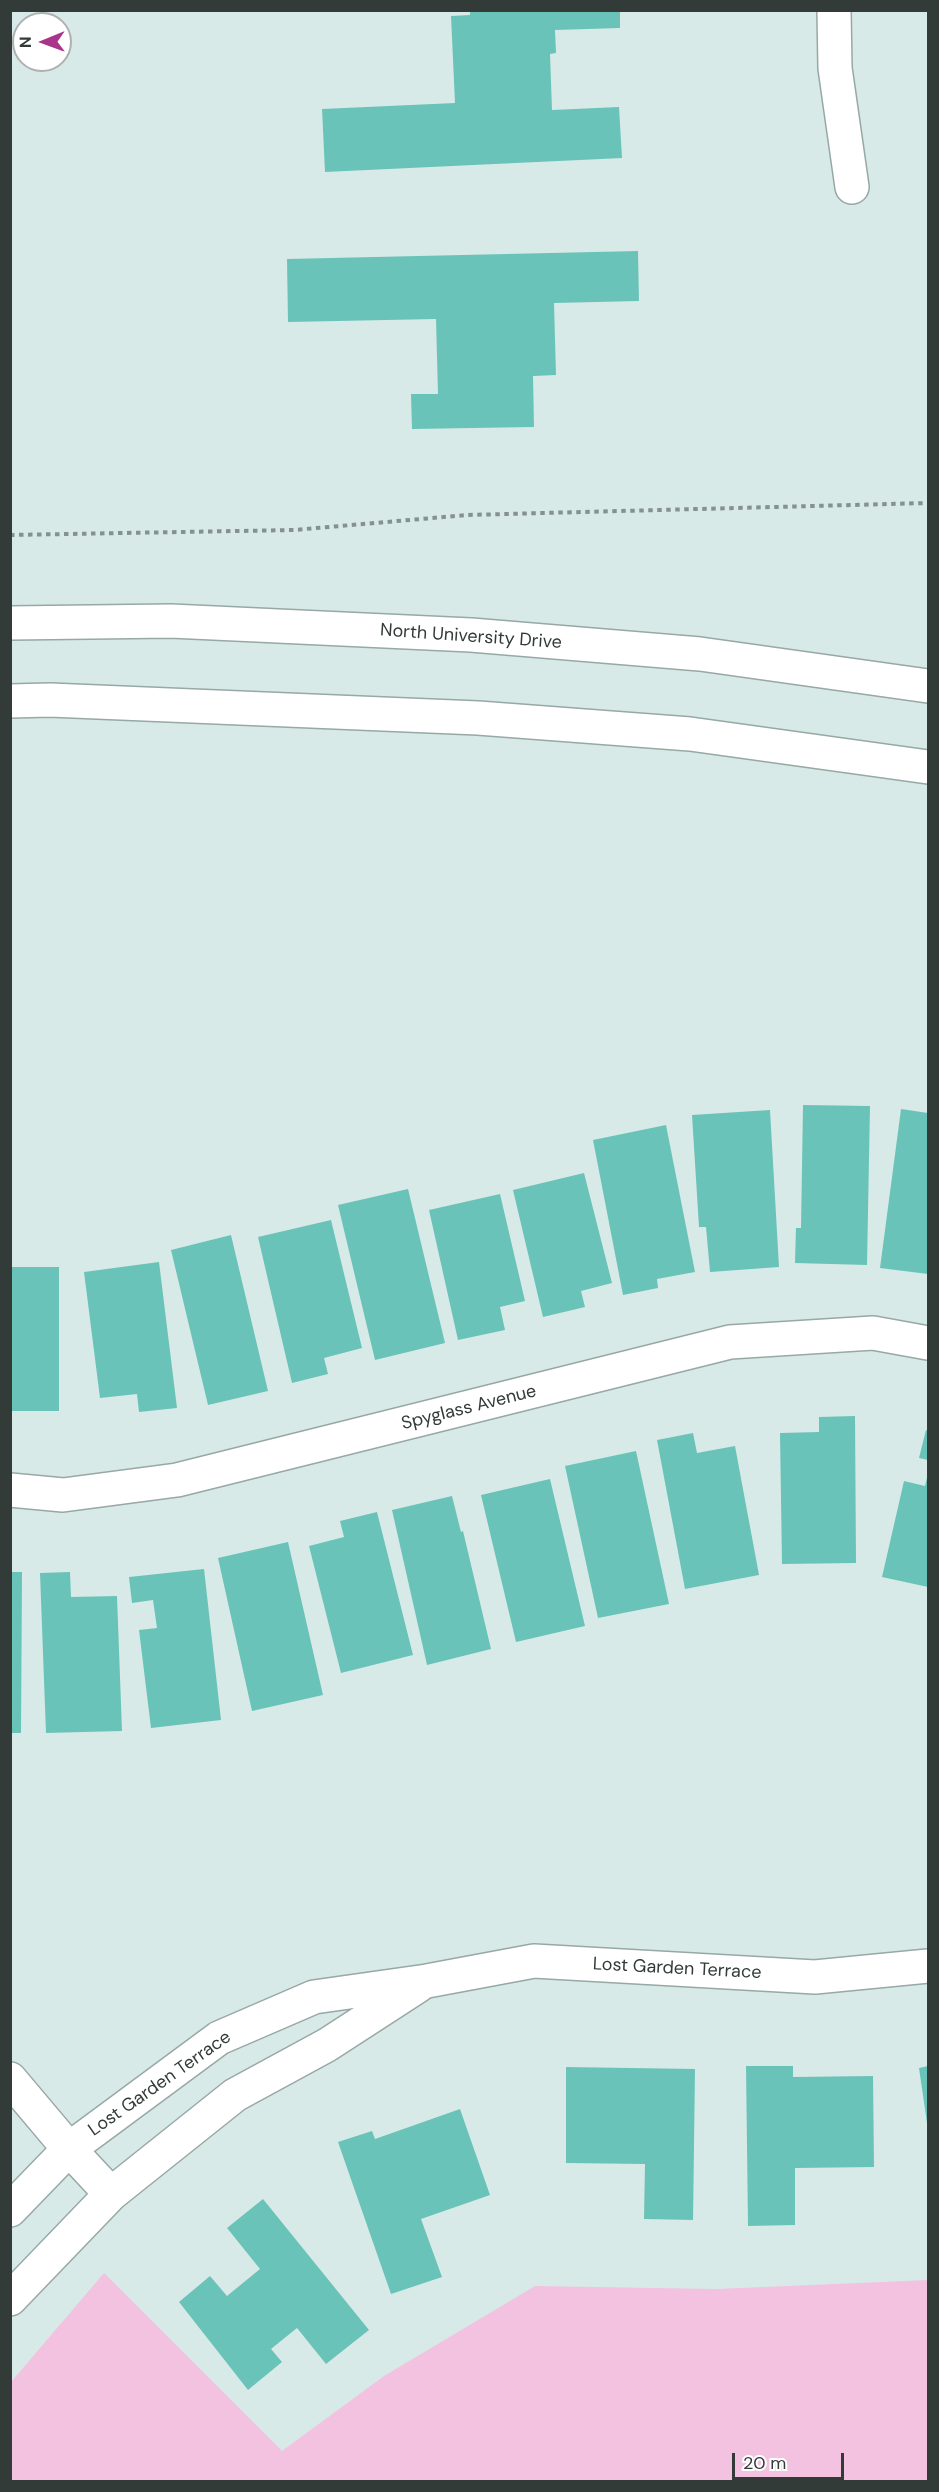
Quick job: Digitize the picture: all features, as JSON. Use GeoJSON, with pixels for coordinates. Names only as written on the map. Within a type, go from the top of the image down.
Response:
{"type":"FeatureCollection","features":[{"type":"Feature","properties":{"kind":"street"},"geometry":{"type":"LineString","coordinates":[[834,10],[835,68],[852,187]]}},
{"type":"Feature","properties":{"kind":"street","name":"North University Drive"},"geometry":{"type":"LineString","coordinates":[[10,623],[171,621],[471,635],[700,654],[928,686]]}},
{"type":"Feature","properties":{"kind":"street"},"geometry":{"type":"LineString","coordinates":[[10,701],[50,700],[478,718],[690,734],[928,766]]}},
{"type":"Feature","properties":{"kind":"street","name":"Spyglass Avenue"},"geometry":{"type":"LineString","coordinates":[[10,1490],[63,1495],[177,1480],[730,1342],[873,1333],[928,1343]]}},
{"type":"Feature","properties":{"kind":"street","name":"Lost Garden Terrace"},"geometry":{"type":"LineString","coordinates":[[10,2210],[69,2149],[219,2038],[314,1997],[427,1981],[534,1960],[815,1977],[928,1966]]}},
{"type":"Feature","properties":{"kind":"street","name":"Lost Garden Terrace"},"geometry":{"type":"LineString","coordinates":[[10,2299],[111,2193],[235,2095],[327,2045],[427,1981]]}},
{"type":"Feature","properties":{"kind":"street"},"geometry":{"type":"LineString","coordinates":[[10,2079],[69,2149],[111,2193]]}},
{"type":"Feature","properties":{"kind":"path"},"geometry":{"type":"LineString","coordinates":[[10,535],[294,530],[467,515],[928,503]]}},
{"type":"Feature","properties":{"kind":"shaded area"},"geometry":{"type":"Polygon","coordinates":[[[104,2273],[282,2451],[384,2376],[535,2286],[716,2289],[928,2280],[928,2481],[11,2481],[11,2382],[104,2273]]]}},
{"type":"Feature","properties":{"kind":"building"},"geometry":{"type":"Polygon","coordinates":[[[470,10],[620,10],[620,28],[555,30],[556,53],[550,54],[552,110],[619,107],[622,158],[325,172],[322,109],[455,103],[451,16],[470,15],[470,10]]]}},
{"type":"Feature","properties":{"kind":"building"},"geometry":{"type":"Polygon","coordinates":[[[638,251],[639,301],[554,303],[556,375],[533,376],[534,427],[412,429],[411,394],[438,394],[436,319],[288,322],[287,259],[638,251]]]}},
{"type":"Feature","properties":{"kind":"building"},"geometry":{"type":"Polygon","coordinates":[[[803,1105],[870,1106],[867,1265],[795,1263],[796,1228],[801,1228],[803,1105]]]}},
{"type":"Feature","properties":{"kind":"building"},"geometry":{"type":"Polygon","coordinates":[[[901,1109],[928,1113],[928,1274],[880,1268],[901,1109]]]}},
{"type":"Feature","properties":{"kind":"building"},"geometry":{"type":"Polygon","coordinates":[[[770,1110],[779,1267],[710,1272],[706,1227],[699,1227],[692,1115],[770,1110]]]}},
{"type":"Feature","properties":{"kind":"building"},"geometry":{"type":"Polygon","coordinates":[[[666,1125],[695,1272],[657,1279],[658,1288],[623,1295],[593,1140],[666,1125]]]}},
{"type":"Feature","properties":{"kind":"building"},"geometry":{"type":"Polygon","coordinates":[[[584,1173],[612,1283],[581,1291],[585,1307],[543,1317],[513,1190],[584,1173]]]}},
{"type":"Feature","properties":{"kind":"building"},"geometry":{"type":"Polygon","coordinates":[[[408,1189],[445,1343],[375,1360],[338,1205],[408,1189]]]}},
{"type":"Feature","properties":{"kind":"building"},"geometry":{"type":"Polygon","coordinates":[[[500,1194],[525,1301],[500,1307],[505,1330],[458,1340],[429,1210],[500,1194]]]}},
{"type":"Feature","properties":{"kind":"building"},"geometry":{"type":"Polygon","coordinates":[[[331,1220],[362,1348],[324,1358],[328,1374],[292,1383],[258,1237],[331,1220]]]}},
{"type":"Feature","properties":{"kind":"building"},"geometry":{"type":"Polygon","coordinates":[[[231,1235],[268,1391],[208,1405],[171,1250],[231,1235]]]}},
{"type":"Feature","properties":{"kind":"building"},"geometry":{"type":"Polygon","coordinates":[[[159,1262],[177,1408],[139,1412],[137,1394],[100,1398],[84,1272],[159,1262]]]}},
{"type":"Feature","properties":{"kind":"building"},"geometry":{"type":"Polygon","coordinates":[[[10,1267],[59,1267],[59,1411],[10,1411],[10,1267]]]}},
{"type":"Feature","properties":{"kind":"building"},"geometry":{"type":"Polygon","coordinates":[[[855,1416],[856,1563],[782,1564],[780,1433],[819,1432],[819,1417],[855,1416]]]}},
{"type":"Feature","properties":{"kind":"building"},"geometry":{"type":"Polygon","coordinates":[[[926,1430],[928,1431],[928,1460],[919,1458],[926,1430]]]}},
{"type":"Feature","properties":{"kind":"building"},"geometry":{"type":"Polygon","coordinates":[[[693,1433],[697,1453],[735,1446],[759,1575],[685,1589],[657,1440],[693,1433]]]}},
{"type":"Feature","properties":{"kind":"building"},"geometry":{"type":"Polygon","coordinates":[[[636,1451],[669,1604],[598,1618],[565,1466],[636,1451]]]}},
{"type":"Feature","properties":{"kind":"building"},"geometry":{"type":"Polygon","coordinates":[[[928,1473],[928,1587],[882,1577],[904,1481],[925,1486],[928,1473]]]}},
{"type":"Feature","properties":{"kind":"building"},"geometry":{"type":"Polygon","coordinates":[[[550,1479],[585,1626],[516,1642],[481,1495],[550,1479]]]}},
{"type":"Feature","properties":{"kind":"building"},"geometry":{"type":"Polygon","coordinates":[[[452,1496],[461,1532],[463,1531],[491,1649],[427,1665],[392,1510],[452,1496]]]}},
{"type":"Feature","properties":{"kind":"building"},"geometry":{"type":"Polygon","coordinates":[[[377,1512],[413,1655],[341,1673],[309,1546],[344,1537],[340,1521],[377,1512]]]}},
{"type":"Feature","properties":{"kind":"building"},"geometry":{"type":"Polygon","coordinates":[[[288,1542],[323,1695],[252,1711],[218,1558],[288,1542]]]}},
{"type":"Feature","properties":{"kind":"building"},"geometry":{"type":"Polygon","coordinates":[[[204,1569],[221,1720],[151,1728],[139,1630],[157,1628],[153,1600],[132,1603],[129,1577],[204,1569]]]}},
{"type":"Feature","properties":{"kind":"building"},"geometry":{"type":"Polygon","coordinates":[[[10,1572],[22,1572],[21,1733],[10,1733],[10,1572]]]}},
{"type":"Feature","properties":{"kind":"building"},"geometry":{"type":"Polygon","coordinates":[[[70,1572],[71,1597],[117,1596],[122,1731],[46,1733],[40,1573],[70,1572]]]}},
{"type":"Feature","properties":{"kind":"building"},"geometry":{"type":"Polygon","coordinates":[[[746,2066],[793,2066],[793,2077],[873,2076],[874,2167],[795,2168],[795,2225],[748,2226],[746,2066]]]}},
{"type":"Feature","properties":{"kind":"building"},"geometry":{"type":"Polygon","coordinates":[[[928,2066],[928,2123],[927,2123],[919,2068],[928,2066]]]}},
{"type":"Feature","properties":{"kind":"building"},"geometry":{"type":"Polygon","coordinates":[[[566,2067],[695,2069],[693,2220],[644,2219],[645,2164],[566,2163],[566,2067]]]}},
{"type":"Feature","properties":{"kind":"building"},"geometry":{"type":"Polygon","coordinates":[[[460,2109],[490,2195],[421,2219],[442,2277],[391,2294],[338,2142],[372,2131],[375,2139],[460,2109]]]}},
{"type":"Feature","properties":{"kind":"building"},"geometry":{"type":"Polygon","coordinates":[[[263,2199],[369,2330],[326,2364],[297,2328],[271,2349],[282,2362],[248,2390],[179,2302],[210,2276],[227,2296],[260,2269],[227,2228],[263,2199]]]}}]}
